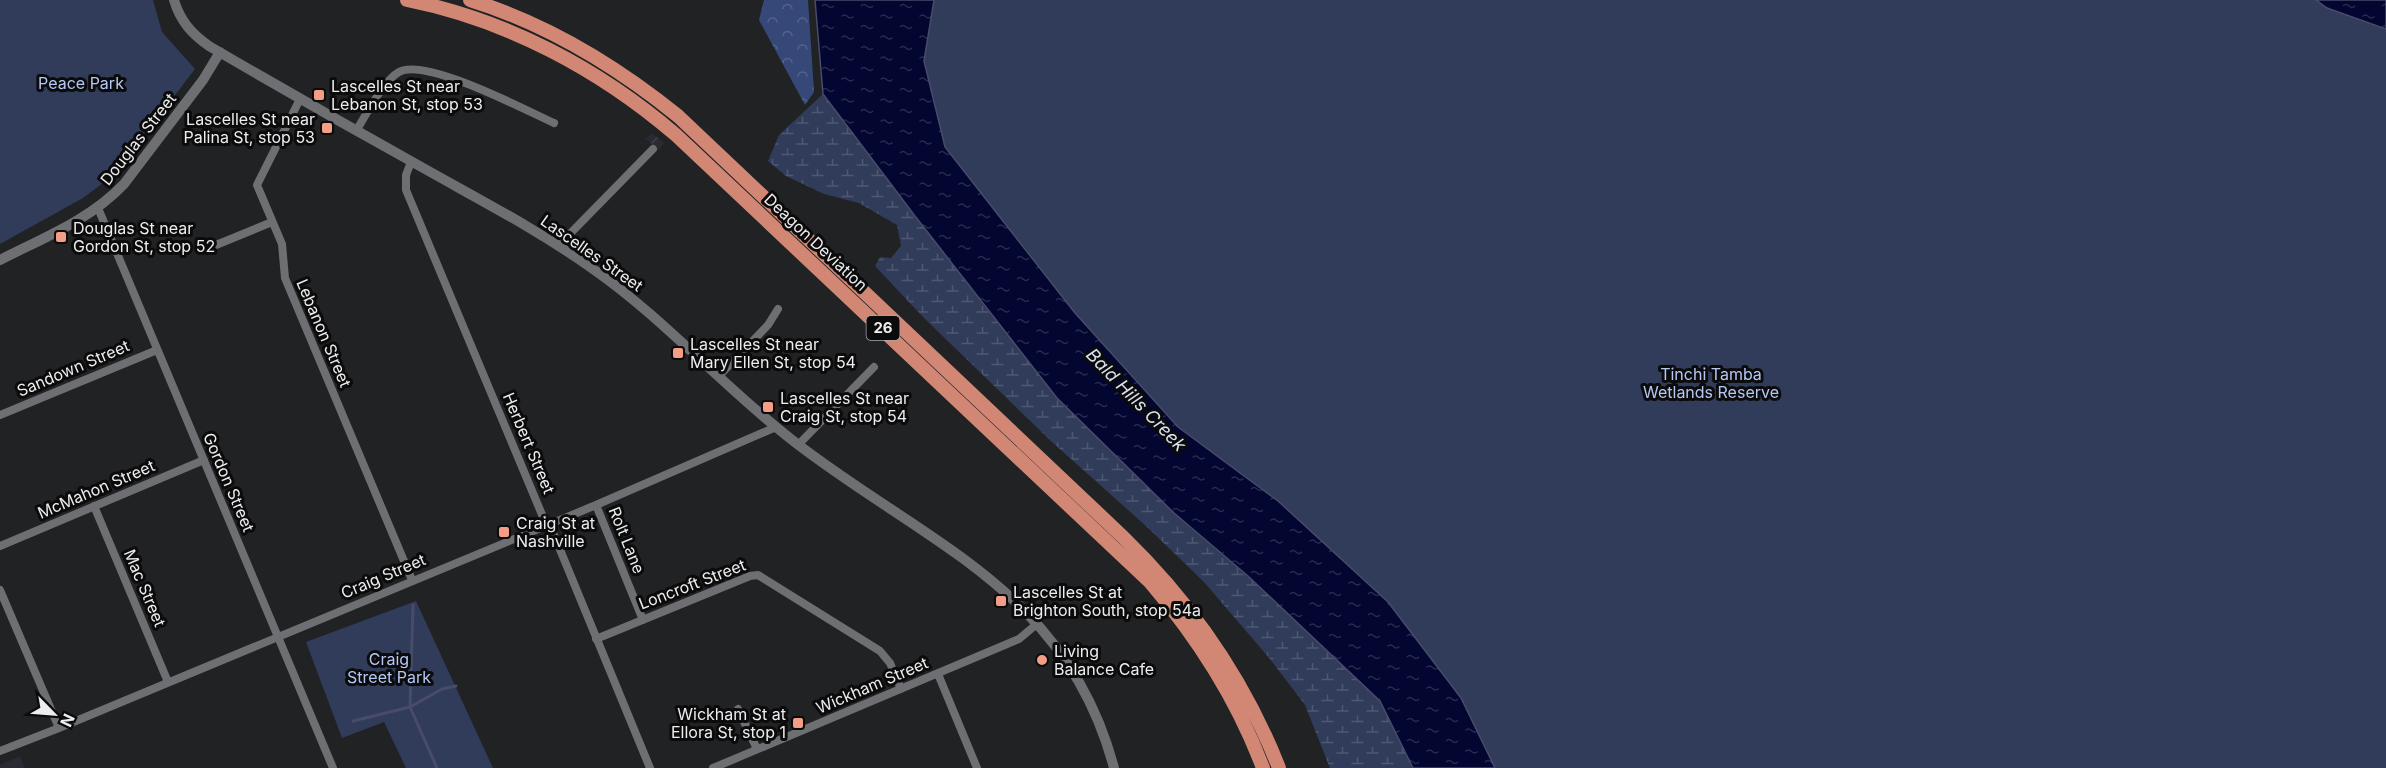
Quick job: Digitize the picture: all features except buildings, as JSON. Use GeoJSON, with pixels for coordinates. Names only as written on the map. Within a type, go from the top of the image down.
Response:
{"type":"FeatureCollection","features":[{"type":"Feature","properties":{"kind":"highway","name":"Deagon Deviation"},"geometry":{"type":"LineString","coordinates":[[407,0],[474,19],[559,54],[631,98],[676,135],[1150,582],[1190,632],[1218,674],[1249,734],[1263,768]]}},
{"type":"Feature","properties":{"kind":"highway","name":"Deagon Deviation"},"geometry":{"type":"LineString","coordinates":[[470,0],[527,22],[572,44],[631,80],[678,116],[1124,537],[1179,595],[1216,644],[1251,705],[1279,768]]}},
{"type":"Feature","properties":{"kind":"street","name":"Lascelles Street"},"geometry":{"type":"LineString","coordinates":[[174,0],[181,19],[199,39],[558,246],[625,292],[776,427],[964,557],[999,585],[1038,623],[1059,651],[1091,705],[1108,743],[1114,768]]}},
{"type":"Feature","properties":{"kind":"street","name":"Douglas Street"},"geometry":{"type":"LineString","coordinates":[[0,260],[98,208],[124,184],[203,80],[220,52]]}},
{"type":"Feature","properties":{"kind":"street"},"geometry":{"type":"LineString","coordinates":[[356,130],[390,79],[406,68],[440,74],[554,123]]}},
{"type":"Feature","properties":{"kind":"street","name":"Lebanon Street"},"geometry":{"type":"LineString","coordinates":[[300,99],[257,185],[284,251],[285,278],[412,580]]}},
{"type":"Feature","properties":{"kind":"street"},"geometry":{"type":"LineString","coordinates":[[558,246],[652,150]]}},
{"type":"Feature","properties":{"kind":"street","name":"Herbert Street"},"geometry":{"type":"LineString","coordinates":[[411,162],[406,175],[406,190],[547,524],[554,535],[650,768]]}},
{"type":"Feature","properties":{"kind":"street","name":"Gordon Street"},"geometry":{"type":"LineString","coordinates":[[98,208],[333,768]]}},
{"type":"Feature","properties":{"kind":"street"},"geometry":{"type":"LineString","coordinates":[[216,245],[272,222]]}},
{"type":"Feature","properties":{"kind":"street"},"geometry":{"type":"LineString","coordinates":[[719,376],[768,325],[778,309]]}},
{"type":"Feature","properties":{"kind":"street","name":"Sandown Street"},"geometry":{"type":"LineString","coordinates":[[0,414],[157,350]]}},
{"type":"Feature","properties":{"kind":"street"},"geometry":{"type":"LineString","coordinates":[[798,444],[874,367]]}},
{"type":"Feature","properties":{"kind":"street","name":"Craig Street"},"geometry":{"type":"LineString","coordinates":[[0,751],[596,505],[776,427]]}},
{"type":"Feature","properties":{"kind":"street","name":"McMahon Street"},"geometry":{"type":"LineString","coordinates":[[0,546],[204,460]]}},
{"type":"Feature","properties":{"kind":"street","name":"Rolt Lane"},"geometry":{"type":"LineString","coordinates":[[596,505],[643,620]]}},
{"type":"Feature","properties":{"kind":"street","name":"Mac Street"},"geometry":{"type":"LineString","coordinates":[[94,506],[168,682]]}},
{"type":"Feature","properties":{"kind":"street","name":"Loncroft Street"},"geometry":{"type":"LineString","coordinates":[[596,639],[750,576],[758,575],[880,651],[890,663],[901,689]]}},
{"type":"Feature","properties":{"kind":"street"},"geometry":{"type":"LineString","coordinates":[[0,590],[59,728]]}},
{"type":"Feature","properties":{"kind":"street","name":"Wickham Street"},"geometry":{"type":"LineString","coordinates":[[713,768],[1019,639],[1038,623]]}},
{"type":"Feature","properties":{"kind":"street"},"geometry":{"type":"LineString","coordinates":[[938,674],[977,768]]}},
{"type":"Feature","properties":{"kind":"street"},"geometry":{"type":"LineString","coordinates":[[738,709],[757,749]]}},
{"type":"Feature","properties":{"kind":"shaded area"},"geometry":{"type":"Polygon","coordinates":[[[652,133],[664,143],[659,150],[646,139],[652,133]]]}},
{"type":"Feature","properties":{"kind":"shaded area"},"geometry":{"type":"Polygon","coordinates":[[[20,756],[25,768],[0,768],[0,765],[20,756]]]}},
{"type":"Feature","properties":{"kind":"green space","name":"Peace Park"},"geometry":{"type":"Polygon","coordinates":[[[0,0],[153,0],[162,32],[195,69],[115,174],[83,198],[0,244],[0,0]]]}},
{"type":"Feature","properties":{"kind":"green space"},"geometry":{"type":"Polygon","coordinates":[[[764,0],[808,0],[814,92],[805,105],[759,20],[764,0]]]}},
{"type":"Feature","properties":{"kind":"green space","name":"Tinchi Tamba Wetlands Reserve"},"geometry":{"type":"Polygon","coordinates":[[[934,0],[2316,0],[2327,8],[2386,29],[2386,768],[1495,768],[1461,698],[1388,602],[1278,501],[1178,427],[1075,313],[945,147],[924,61],[934,0]]]}},
{"type":"Feature","properties":{"kind":"green space"},"geometry":{"type":"Polygon","coordinates":[[[823,94],[1057,398],[1174,513],[1248,576],[1380,701],[1413,768],[1330,768],[1305,705],[1270,659],[1204,582],[1147,527],[1052,442],[924,318],[875,266],[880,257],[891,258],[901,246],[897,225],[859,203],[824,194],[786,176],[768,161],[779,135],[823,94]]]}},
{"type":"Feature","properties":{"kind":"green space","name":"Craig Street Park"},"geometry":{"type":"Polygon","coordinates":[[[416,601],[493,768],[406,768],[384,722],[342,738],[306,642],[416,601]]]}},
{"type":"Feature","properties":{"kind":"water","name":"Bald Hills Creek"},"geometry":{"type":"Polygon","coordinates":[[[815,0],[934,0],[924,61],[945,147],[1075,313],[1178,427],[1278,501],[1388,602],[1461,698],[1495,768],[1413,768],[1380,701],[1248,576],[1174,513],[1057,398],[823,94],[815,0]]]}},
{"type":"Feature","properties":{"kind":"water"},"geometry":{"type":"Polygon","coordinates":[[[2316,0],[2386,0],[2386,29],[2327,8],[2316,0]]]}},
{"type":"Feature","properties":{"kind":"waterway"},"geometry":{"type":"LineString","coordinates":[[413,605],[410,707],[437,768]]}},
{"type":"Feature","properties":{"kind":"waterway"},"geometry":{"type":"LineString","coordinates":[[353,721],[410,707],[442,689],[456,686]]}},
{"type":"Feature","properties":{"kind":"place","name":"Lascelles St near Lebanon St, stop 53"},"geometry":{"type":"Point","coordinates":[319,95]}},
{"type":"Feature","properties":{"kind":"place","name":"Lascelles St near Palina St, stop 53"},"geometry":{"type":"Point","coordinates":[327,128]}},
{"type":"Feature","properties":{"kind":"place","name":"Douglas St near Gordon St, stop 52"},"geometry":{"type":"Point","coordinates":[61,237]}},
{"type":"Feature","properties":{"kind":"place","name":"Lascelles St near Mary Ellen St, stop 54"},"geometry":{"type":"Point","coordinates":[678,353]}},
{"type":"Feature","properties":{"kind":"place","name":"Lascelles St near Craig St, stop 54"},"geometry":{"type":"Point","coordinates":[768,407]}},
{"type":"Feature","properties":{"kind":"place","name":"Craig St at Nashville"},"geometry":{"type":"Point","coordinates":[504,532]}},
{"type":"Feature","properties":{"kind":"place","name":"Lascelles St at Brighton South, stop 54a"},"geometry":{"type":"Point","coordinates":[1001,601]}},
{"type":"Feature","properties":{"kind":"place","name":"Living Balance Cafe"},"geometry":{"type":"Point","coordinates":[1042,660]}},
{"type":"Feature","properties":{"kind":"place","name":"Wickham St at Ellora St, stop 1"},"geometry":{"type":"Point","coordinates":[798,723]}}]}
